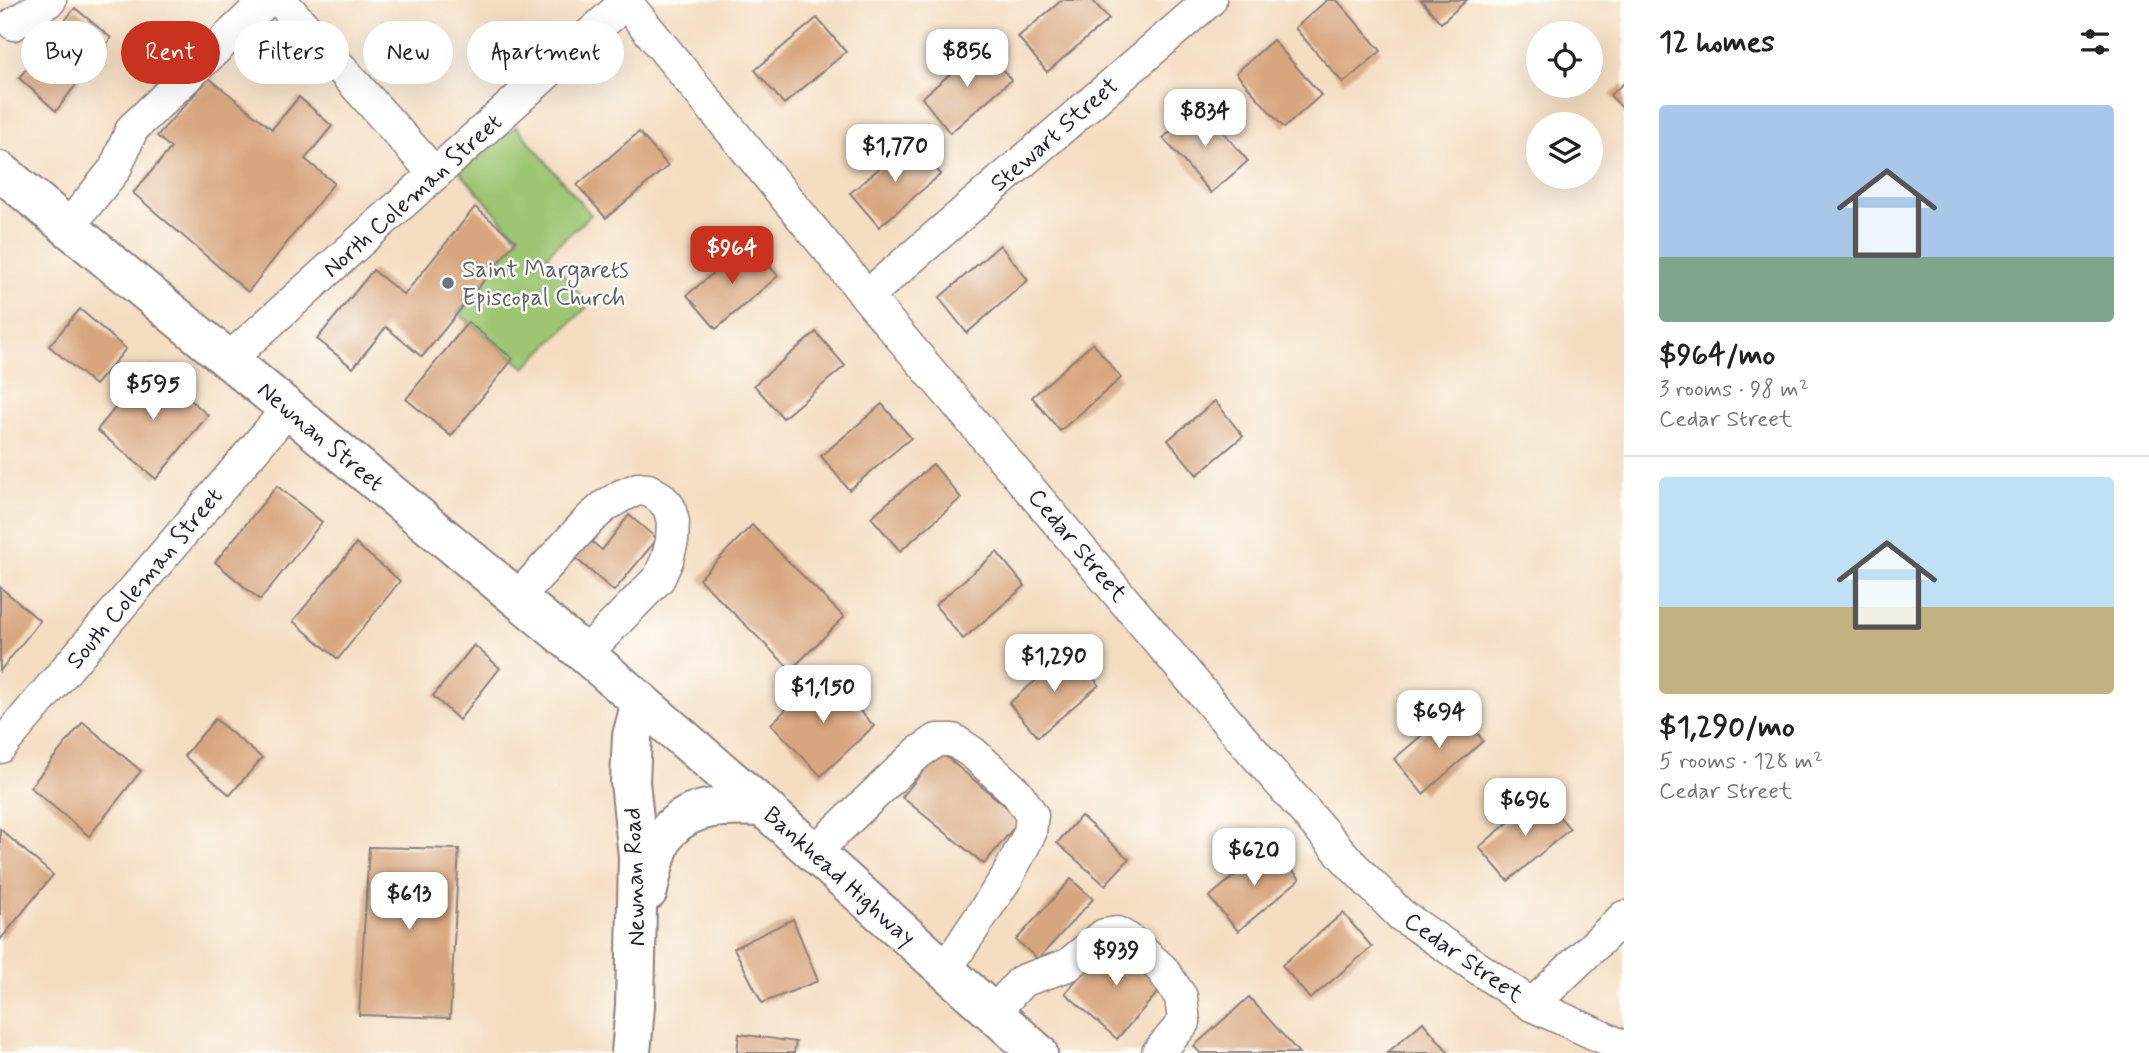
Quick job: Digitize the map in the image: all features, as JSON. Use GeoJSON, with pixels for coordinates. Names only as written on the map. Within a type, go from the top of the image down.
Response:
{"type":"FeatureCollection","features":[{"type":"Feature","properties":{"kind":"main road","name":"Newnan Street"},"geometry":{"type":"LineString","coordinates":[[0,171],[641,702]]}},
{"type":"Feature","properties":{"kind":"main road","name":"Bankhead Highway"},"geometry":{"type":"LineString","coordinates":[[641,702],[814,852],[1038,1053]]}},
{"type":"Feature","properties":{"kind":"main road","name":"Newnan Road"},"geometry":{"type":"LineString","coordinates":[[631,1053],[638,856],[630,782],[632,736],[641,702]]}},
{"type":"Feature","properties":{"kind":"main road"},"geometry":{"type":"LineString","coordinates":[[637,937],[657,855],[669,829],[690,814],[718,806],[763,807]]}},
{"type":"Feature","properties":{"kind":"street"},"geometry":{"type":"LineString","coordinates":[[14,24],[50,0]]}},
{"type":"Feature","properties":{"kind":"street"},"geometry":{"type":"LineString","coordinates":[[68,226],[115,169],[132,129],[267,0]]}},
{"type":"Feature","properties":{"kind":"street"},"geometry":{"type":"LineString","coordinates":[[280,0],[435,174]]}},
{"type":"Feature","properties":{"kind":"street","name":"Stewart Street"},"geometry":{"type":"LineString","coordinates":[[866,296],[1210,0]]}},
{"type":"Feature","properties":{"kind":"street","name":"North Coleman Street"},"geometry":{"type":"LineString","coordinates":[[229,359],[625,1]]}},
{"type":"Feature","properties":{"kind":"street","name":"Cedar Street"},"geometry":{"type":"LineString","coordinates":[[625,1],[866,296],[1349,862],[1401,915],[1532,1005],[1624,1047]]}},
{"type":"Feature","properties":{"kind":"street","name":"South Coleman Street"},"geometry":{"type":"LineString","coordinates":[[0,747],[289,408]]}},
{"type":"Feature","properties":{"kind":"street"},"geometry":{"type":"LineString","coordinates":[[516,599],[605,506],[638,489],[648,490],[660,497],[669,507],[673,523],[672,541],[659,578],[585,654]]}},
{"type":"Feature","properties":{"kind":"street"},"geometry":{"type":"LineString","coordinates":[[814,852],[918,753],[937,740],[953,740],[973,752],[1017,793],[1032,815],[1030,833],[1007,877],[945,970]]}},
{"type":"Feature","properties":{"kind":"street"},"geometry":{"type":"LineString","coordinates":[[1532,1005],[1624,917]]}},
{"type":"Feature","properties":{"kind":"street"},"geometry":{"type":"LineString","coordinates":[[993,1013],[1022,981],[1068,965],[1104,935],[1117,933],[1163,969],[1181,997],[1184,1022],[1158,1053]]}},
{"type":"Feature","properties":{"kind":"green space"},"geometry":{"type":"Polygon","coordinates":[[[516,126],[591,215],[547,254],[589,305],[525,368],[458,313],[518,238],[460,172],[516,126]]]}},
{"type":"Feature","properties":{"kind":"building"},"geometry":{"type":"Polygon","coordinates":[[[1062,0],[1092,0],[1109,19],[1047,72],[1018,37],[1062,0]]]}},
{"type":"Feature","properties":{"kind":"building"},"geometry":{"type":"Polygon","coordinates":[[[1327,0],[1337,0],[1381,51],[1343,83],[1295,28],[1327,0]]]}},
{"type":"Feature","properties":{"kind":"building"},"geometry":{"type":"Polygon","coordinates":[[[1421,0],[1467,0],[1441,23],[1421,0]]]}},
{"type":"Feature","properties":{"kind":"building"},"geometry":{"type":"Polygon","coordinates":[[[75,8],[91,21],[65,21],[75,8]]]}},
{"type":"Feature","properties":{"kind":"building"},"geometry":{"type":"Polygon","coordinates":[[[817,18],[846,52],[784,104],[755,70],[817,18]]]}},
{"type":"Feature","properties":{"kind":"building"},"geometry":{"type":"Polygon","coordinates":[[[1273,40],[1321,95],[1284,128],[1236,73],[1273,40]]]}},
{"type":"Feature","properties":{"kind":"building"},"geometry":{"type":"Polygon","coordinates":[[[984,45],[1011,80],[950,133],[922,98],[984,45]]]}},
{"type":"Feature","properties":{"kind":"building"},"geometry":{"type":"Polygon","coordinates":[[[1624,83],[1624,110],[1610,95],[1624,83]]]}},
{"type":"Feature","properties":{"kind":"building"},"geometry":{"type":"Polygon","coordinates":[[[26,84],[76,84],[56,111],[26,84]]]}},
{"type":"Feature","properties":{"kind":"building"},"geometry":{"type":"Polygon","coordinates":[[[204,84],[216,84],[272,129],[299,97],[332,126],[305,159],[334,183],[248,292],[133,193],[171,148],[157,136],[204,84]]]}},
{"type":"Feature","properties":{"kind":"building"},"geometry":{"type":"Polygon","coordinates":[[[1200,105],[1248,161],[1211,193],[1163,138],[1200,105]]]}},
{"type":"Feature","properties":{"kind":"building"},"geometry":{"type":"Polygon","coordinates":[[[639,132],[668,166],[606,218],[577,185],[639,132]]]}},
{"type":"Feature","properties":{"kind":"building"},"geometry":{"type":"Polygon","coordinates":[[[912,141],[941,174],[879,227],[850,193],[912,141]]]}},
{"type":"Feature","properties":{"kind":"building","name":"Saint Margarets Episcopal Church"},"geometry":{"type":"Polygon","coordinates":[[[475,207],[516,241],[422,357],[386,327],[353,368],[317,339],[373,270],[404,295],[475,207]]]}},
{"type":"Feature","properties":{"kind":"building"},"geometry":{"type":"Polygon","coordinates":[[[749,243],[778,276],[716,329],[687,295],[749,243]]]}},
{"type":"Feature","properties":{"kind":"building"},"geometry":{"type":"Polygon","coordinates":[[[1000,245],[1028,280],[967,333],[939,298],[1000,245]]]}},
{"type":"Feature","properties":{"kind":"building"},"geometry":{"type":"Polygon","coordinates":[[[80,309],[126,349],[95,385],[49,346],[80,309]]]}},
{"type":"Feature","properties":{"kind":"building"},"geometry":{"type":"Polygon","coordinates":[[[468,322],[513,359],[451,436],[406,399],[468,322]]]}},
{"type":"Feature","properties":{"kind":"building"},"geometry":{"type":"Polygon","coordinates":[[[816,332],[845,366],[783,418],[754,385],[816,332]]]}},
{"type":"Feature","properties":{"kind":"building"},"geometry":{"type":"Polygon","coordinates":[[[1093,343],[1121,378],[1060,431],[1032,397],[1093,343]]]}},
{"type":"Feature","properties":{"kind":"building"},"geometry":{"type":"Polygon","coordinates":[[[150,365],[208,415],[156,479],[97,430],[150,365]]]}},
{"type":"Feature","properties":{"kind":"building"},"geometry":{"type":"Polygon","coordinates":[[[1215,401],[1243,436],[1197,475],[1168,440],[1215,401]]]}},
{"type":"Feature","properties":{"kind":"building"},"geometry":{"type":"Polygon","coordinates":[[[882,404],[911,438],[849,490],[821,456],[882,404]]]}},
{"type":"Feature","properties":{"kind":"building"},"geometry":{"type":"Polygon","coordinates":[[[933,464],[961,498],[900,551],[871,517],[933,464]]]}},
{"type":"Feature","properties":{"kind":"building"},"geometry":{"type":"Polygon","coordinates":[[[277,486],[322,522],[260,600],[215,562],[277,486]]]}},
{"type":"Feature","properties":{"kind":"building"},"geometry":{"type":"Polygon","coordinates":[[[629,515],[657,539],[614,591],[573,556],[586,537],[602,550],[629,515]]]}},
{"type":"Feature","properties":{"kind":"building"},"geometry":{"type":"Polygon","coordinates":[[[752,525],[844,617],[791,670],[699,579],[752,525]]]}},
{"type":"Feature","properties":{"kind":"building"},"geometry":{"type":"Polygon","coordinates":[[[356,544],[400,581],[338,659],[293,621],[356,544]]]}},
{"type":"Feature","properties":{"kind":"building"},"geometry":{"type":"Polygon","coordinates":[[[997,552],[1025,586],[963,639],[935,605],[997,552]]]}},
{"type":"Feature","properties":{"kind":"building"},"geometry":{"type":"Polygon","coordinates":[[[0,587],[40,621],[0,671],[0,587]]]}},
{"type":"Feature","properties":{"kind":"building"},"geometry":{"type":"Polygon","coordinates":[[[474,645],[500,668],[459,720],[433,696],[474,645]]]}},
{"type":"Feature","properties":{"kind":"building"},"geometry":{"type":"Polygon","coordinates":[[[1071,651],[1099,685],[1038,737],[1009,703],[1071,651]]]}},
{"type":"Feature","properties":{"kind":"building"},"geometry":{"type":"Polygon","coordinates":[[[824,673],[874,726],[821,776],[771,724],[824,673]]]}},
{"type":"Feature","properties":{"kind":"building"},"geometry":{"type":"Polygon","coordinates":[[[1456,706],[1483,741],[1423,794],[1394,759],[1456,706]]]}},
{"type":"Feature","properties":{"kind":"building"},"geometry":{"type":"Polygon","coordinates":[[[215,719],[262,758],[230,795],[184,756],[215,719]]]}},
{"type":"Feature","properties":{"kind":"building"},"geometry":{"type":"Polygon","coordinates":[[[83,722],[141,771],[89,836],[30,787],[83,722]]]}},
{"type":"Feature","properties":{"kind":"building"},"geometry":{"type":"Polygon","coordinates":[[[939,751],[1021,819],[984,864],[902,797],[939,751]]]}},
{"type":"Feature","properties":{"kind":"building"},"geometry":{"type":"Polygon","coordinates":[[[1541,795],[1570,829],[1508,881],[1479,847],[1541,795]]]}},
{"type":"Feature","properties":{"kind":"building"},"geometry":{"type":"Polygon","coordinates":[[[1081,816],[1129,859],[1105,885],[1057,843],[1081,816]]]}},
{"type":"Feature","properties":{"kind":"building"},"geometry":{"type":"Polygon","coordinates":[[[0,829],[53,875],[0,940],[0,829]]]}},
{"type":"Feature","properties":{"kind":"building"},"geometry":{"type":"Polygon","coordinates":[[[1271,845],[1300,879],[1238,931],[1209,897],[1271,845]]]}},
{"type":"Feature","properties":{"kind":"building"},"geometry":{"type":"Polygon","coordinates":[[[369,847],[459,849],[450,1018],[359,1015],[369,847]]]}},
{"type":"Feature","properties":{"kind":"building"},"geometry":{"type":"Polygon","coordinates":[[[1071,879],[1093,899],[1038,959],[1016,940],[1071,879]]]}},
{"type":"Feature","properties":{"kind":"building"},"geometry":{"type":"Polygon","coordinates":[[[1343,913],[1372,947],[1310,999],[1282,965],[1343,913]]]}},
{"type":"Feature","properties":{"kind":"building"},"geometry":{"type":"Polygon","coordinates":[[[793,919],[818,981],[762,1003],[734,948],[793,919]]]}},
{"type":"Feature","properties":{"kind":"building"},"geometry":{"type":"Polygon","coordinates":[[[1115,936],[1167,982],[1117,1039],[1065,993],[1115,936]]]}},
{"type":"Feature","properties":{"kind":"building"},"geometry":{"type":"Polygon","coordinates":[[[1249,997],[1299,1053],[1200,1053],[1194,1046],[1249,997]]]}},
{"type":"Feature","properties":{"kind":"building"},"geometry":{"type":"Polygon","coordinates":[[[1423,1022],[1449,1053],[1387,1053],[1423,1022]]]}},
{"type":"Feature","properties":{"kind":"building"},"geometry":{"type":"Polygon","coordinates":[[[739,1034],[796,1042],[794,1053],[737,1053],[739,1034]]]}},
{"type":"Feature","properties":{"kind":"place","name":"Saint Margarets Episcopal Church"},"geometry":{"type":"Point","coordinates":[448,283]}}]}
